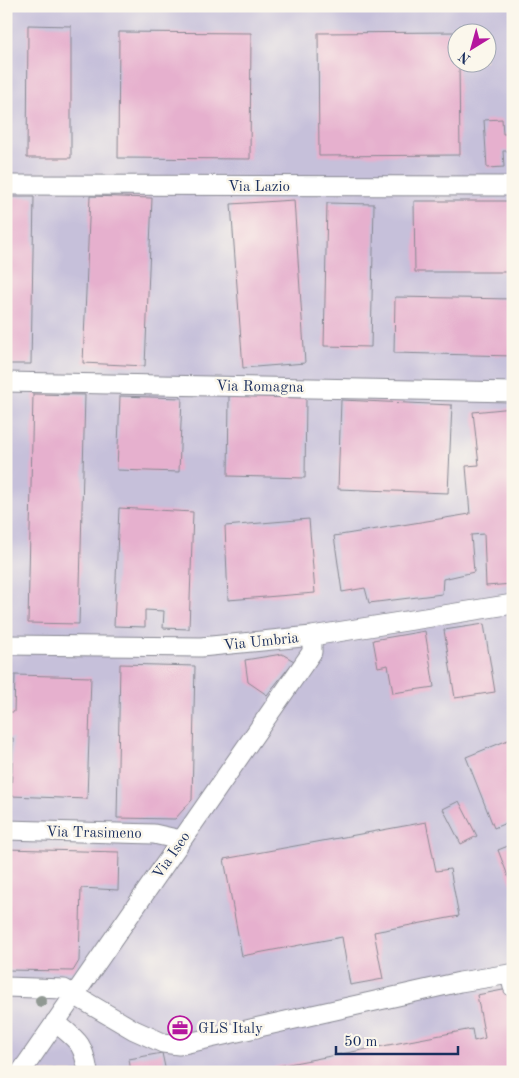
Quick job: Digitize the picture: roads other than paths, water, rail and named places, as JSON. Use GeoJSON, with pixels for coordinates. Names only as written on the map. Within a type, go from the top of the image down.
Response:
{"type":"FeatureCollection","features":[{"type":"Feature","properties":{"kind":"street","name":"Via Lazio"},"geometry":{"type":"LineString","coordinates":[[6,185],[513,186]]}},
{"type":"Feature","properties":{"kind":"street","name":"Via Romagna"},"geometry":{"type":"LineString","coordinates":[[6,382],[513,392]]}},
{"type":"Feature","properties":{"kind":"street","name":"Via Umbria"},"geometry":{"type":"LineString","coordinates":[[6,645],[201,647],[312,636],[513,604]]}},
{"type":"Feature","properties":{"kind":"street","name":"Via Iseo"},"geometry":{"type":"LineString","coordinates":[[21,1072],[312,652],[312,636]]}},
{"type":"Feature","properties":{"kind":"street","name":"Via Trasimeno"},"geometry":{"type":"LineString","coordinates":[[6,830],[154,834],[181,840]]}},
{"type":"Feature","properties":{"kind":"street"},"geometry":{"type":"LineString","coordinates":[[6,987],[64,989],[103,1014],[134,1030],[162,1043],[179,1045],[460,982],[510,974],[513,987]]}},
{"type":"Feature","properties":{"kind":"street"},"geometry":{"type":"LineString","coordinates":[[55,1022],[78,1040],[85,1051],[88,1072]]}},
{"type":"Feature","properties":{"kind":"place","name":"GLS Italy"},"geometry":{"type":"Point","coordinates":[180,1028]}}]}
